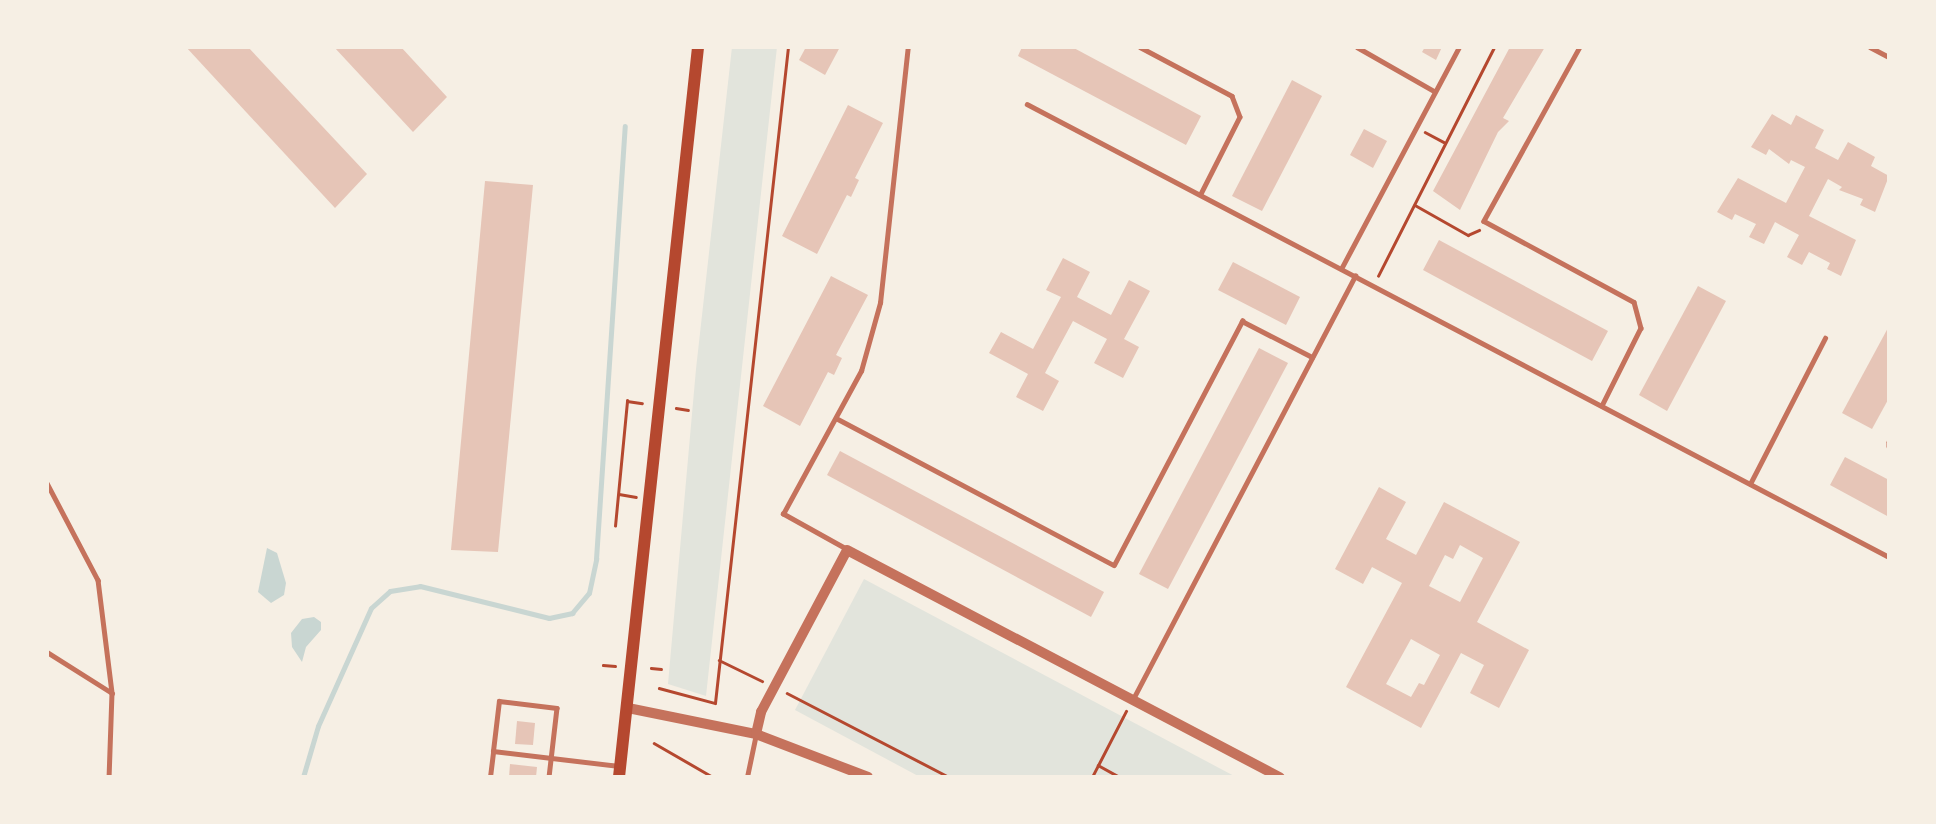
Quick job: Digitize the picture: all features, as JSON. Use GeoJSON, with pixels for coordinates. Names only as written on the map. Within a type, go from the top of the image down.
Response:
{"type":"FeatureCollection","features":[{"type":"Feature","properties":{"kind":"main road"},"geometry":{"type":"LineString","coordinates":[[619,771],[628,708],[698,47]]}},
{"type":"Feature","properties":{"kind":"street"},"geometry":{"type":"LineString","coordinates":[[756,734],[774,687],[847,550],[1280,777]]}},
{"type":"Feature","properties":{"kind":"street"},"geometry":{"type":"LineString","coordinates":[[628,708],[756,734],[868,777]]}},
{"type":"Feature","properties":{"kind":"lane"},"geometry":{"type":"LineString","coordinates":[[847,550],[783,514],[861,371],[880,303],[908,47]]}},
{"type":"Feature","properties":{"kind":"lane"},"geometry":{"type":"LineString","coordinates":[[1140,47],[1232,96],[1240,117],[1201,194]]}},
{"type":"Feature","properties":{"kind":"lane"},"geometry":{"type":"LineString","coordinates":[[1357,47],[1434,91]]}},
{"type":"Feature","properties":{"kind":"lane"},"geometry":{"type":"LineString","coordinates":[[1341,269],[1415,125],[1459,47]]}},
{"type":"Feature","properties":{"kind":"lane"},"geometry":{"type":"LineString","coordinates":[[1580,47],[1484,221],[1634,302],[1641,328],[1602,406]]}},
{"type":"Feature","properties":{"kind":"lane"},"geometry":{"type":"LineString","coordinates":[[1870,47],[1889,57]]}},
{"type":"Feature","properties":{"kind":"lane"},"geometry":{"type":"LineString","coordinates":[[1027,104],[1889,558]]}},
{"type":"Feature","properties":{"kind":"lane"},"geometry":{"type":"LineString","coordinates":[[1133,699],[1355,276]]}},
{"type":"Feature","properties":{"kind":"lane"},"geometry":{"type":"LineString","coordinates":[[836,418],[1114,565],[1242,321],[1312,357]]}},
{"type":"Feature","properties":{"kind":"lane"},"geometry":{"type":"LineString","coordinates":[[1750,484],[1825,338]]}},
{"type":"Feature","properties":{"kind":"lane"},"geometry":{"type":"LineString","coordinates":[[47,483],[98,580],[112,693],[109,777]]}},
{"type":"Feature","properties":{"kind":"lane"},"geometry":{"type":"LineString","coordinates":[[47,652],[112,693]]}},
{"type":"Feature","properties":{"kind":"lane"},"geometry":{"type":"LineString","coordinates":[[490,777],[499,701],[557,708],[549,777]]}},
{"type":"Feature","properties":{"kind":"lane"},"geometry":{"type":"LineString","coordinates":[[747,777],[756,734]]}},
{"type":"Feature","properties":{"kind":"lane"},"geometry":{"type":"LineString","coordinates":[[493,751],[551,758],[619,771]]}},
{"type":"Feature","properties":{"kind":"path"},"geometry":{"type":"LineString","coordinates":[[659,688],[715,703],[789,47]]}},
{"type":"Feature","properties":{"kind":"path"},"geometry":{"type":"LineString","coordinates":[[1374,286],[1494,47]]}},
{"type":"Feature","properties":{"kind":"path"},"geometry":{"type":"LineString","coordinates":[[1415,125],[1444,142]]}},
{"type":"Feature","properties":{"kind":"path"},"geometry":{"type":"LineString","coordinates":[[1415,205],[1468,235],[1478,232],[1484,221]]}},
{"type":"Feature","properties":{"kind":"path"},"geometry":{"type":"LineString","coordinates":[[615,526],[627,401],[642,403]]}},
{"type":"Feature","properties":{"kind":"path"},"geometry":{"type":"LineString","coordinates":[[676,408],[688,410]]}},
{"type":"Feature","properties":{"kind":"path"},"geometry":{"type":"LineString","coordinates":[[719,660],[949,777]]}},
{"type":"Feature","properties":{"kind":"path"},"geometry":{"type":"LineString","coordinates":[[603,665],[615,666]]}},
{"type":"Feature","properties":{"kind":"path"},"geometry":{"type":"LineString","coordinates":[[651,668],[662,669]]}},
{"type":"Feature","properties":{"kind":"path"},"geometry":{"type":"LineString","coordinates":[[1092,777],[1133,699]]}},
{"type":"Feature","properties":{"kind":"path"},"geometry":{"type":"LineString","coordinates":[[654,743],[713,777]]}},
{"type":"Feature","properties":{"kind":"path"},"geometry":{"type":"LineString","coordinates":[[1098,765],[1120,777]]}},
{"type":"Feature","properties":{"kind":"shaded area"},"geometry":{"type":"Polygon","coordinates":[[[732,47],[777,47],[706,696],[668,684],[696,369],[732,47]]]}},
{"type":"Feature","properties":{"kind":"shaded area"},"geometry":{"type":"Polygon","coordinates":[[[267,548],[277,553],[286,583],[284,595],[271,603],[258,592],[267,548]]]}},
{"type":"Feature","properties":{"kind":"shaded area"},"geometry":{"type":"Polygon","coordinates":[[[864,579],[1236,777],[920,777],[795,710],[864,579]]]}},
{"type":"Feature","properties":{"kind":"shaded area"},"geometry":{"type":"Polygon","coordinates":[[[314,617],[321,622],[321,630],[306,647],[302,662],[292,647],[291,633],[302,619],[314,617]]]}},
{"type":"Feature","properties":{"kind":"building"},"geometry":{"type":"Polygon","coordinates":[[[186,47],[248,47],[367,174],[335,208],[186,47]]]}},
{"type":"Feature","properties":{"kind":"building"},"geometry":{"type":"Polygon","coordinates":[[[334,47],[401,47],[447,97],[413,132],[334,47]]]}},
{"type":"Feature","properties":{"kind":"building"},"geometry":{"type":"Polygon","coordinates":[[[806,47],[840,47],[825,75],[799,60],[806,47]]]}},
{"type":"Feature","properties":{"kind":"building"},"geometry":{"type":"Polygon","coordinates":[[[1022,47],[1072,47],[1201,116],[1186,145],[1018,56],[1022,47]]]}},
{"type":"Feature","properties":{"kind":"building"},"geometry":{"type":"Polygon","coordinates":[[[1425,47],[1442,47],[1436,60],[1422,52],[1425,47]]]}},
{"type":"Feature","properties":{"kind":"building"},"geometry":{"type":"Polygon","coordinates":[[[1510,47],[1545,47],[1503,118],[1509,121],[1498,132],[1460,210],[1433,191],[1510,47]]]}},
{"type":"Feature","properties":{"kind":"building"},"geometry":{"type":"Polygon","coordinates":[[[1292,80],[1322,96],[1262,211],[1232,196],[1292,80]]]}},
{"type":"Feature","properties":{"kind":"building"},"geometry":{"type":"Polygon","coordinates":[[[848,105],[883,123],[855,178],[859,180],[851,197],[847,195],[817,254],[782,236],[848,105]]]}},
{"type":"Feature","properties":{"kind":"building"},"geometry":{"type":"Polygon","coordinates":[[[1772,114],[1791,125],[1796,115],[1824,130],[1815,148],[1838,160],[1848,142],[1875,157],[1871,166],[1889,176],[1875,212],[1860,205],[1863,199],[1839,190],[1842,187],[1828,179],[1809,216],[1856,240],[1841,276],[1827,269],[1830,263],[1809,252],[1802,265],[1787,257],[1799,235],[1775,222],[1764,244],[1749,237],[1756,224],[1735,214],[1732,220],[1717,212],[1738,178],[1786,203],[1805,167],[1791,160],[1789,164],[1769,149],[1766,155],[1751,147],[1772,114]]]}},
{"type":"Feature","properties":{"kind":"building"},"geometry":{"type":"Polygon","coordinates":[[[1364,129],[1387,141],[1373,168],[1350,155],[1364,129]]]}},
{"type":"Feature","properties":{"kind":"building"},"geometry":{"type":"Polygon","coordinates":[[[485,181],[533,185],[498,552],[451,550],[485,181]]]}},
{"type":"Feature","properties":{"kind":"building"},"geometry":{"type":"Polygon","coordinates":[[[1439,240],[1608,331],[1592,361],[1423,270],[1439,240]]]}},
{"type":"Feature","properties":{"kind":"building"},"geometry":{"type":"Polygon","coordinates":[[[1063,258],[1090,272],[1077,297],[1111,315],[1129,280],[1150,291],[1124,339],[1139,347],[1123,378],[1094,363],[1107,339],[1073,321],[1045,373],[1059,381],[1043,411],[1016,397],[1028,374],[989,353],[1001,332],[1033,349],[1061,297],[1046,290],[1063,258]]]}},
{"type":"Feature","properties":{"kind":"building"},"geometry":{"type":"Polygon","coordinates":[[[1233,262],[1300,297],[1286,325],[1218,290],[1233,262]]]}},
{"type":"Feature","properties":{"kind":"building"},"geometry":{"type":"Polygon","coordinates":[[[831,276],[868,295],[836,355],[842,358],[834,375],[828,372],[800,426],[763,406],[831,276]]]}},
{"type":"Feature","properties":{"kind":"building"},"geometry":{"type":"Polygon","coordinates":[[[1698,286],[1726,301],[1667,411],[1639,395],[1698,286]]]}},
{"type":"Feature","properties":{"kind":"building"},"geometry":{"type":"Polygon","coordinates":[[[1889,326],[1889,398],[1872,429],[1842,413],[1889,326]]]}},
{"type":"Feature","properties":{"kind":"building"},"geometry":{"type":"Polygon","coordinates":[[[1259,348],[1288,363],[1168,589],[1139,574],[1259,348]]]}},
{"type":"Feature","properties":{"kind":"building"},"geometry":{"type":"Polygon","coordinates":[[[840,451],[1104,592],[1091,617],[827,475],[840,451]]]}},
{"type":"Feature","properties":{"kind":"building"},"geometry":{"type":"Polygon","coordinates":[[[1845,457],[1889,480],[1889,517],[1830,485],[1845,457]]]}},
{"type":"Feature","properties":{"kind":"building"},"geometry":{"type":"Polygon","coordinates":[[[1379,487],[1406,502],[1386,539],[1416,555],[1444,502],[1520,542],[1477,622],[1529,650],[1499,708],[1470,693],[1484,665],[1461,653],[1421,728],[1346,687],[1402,583],[1372,567],[1363,584],[1335,569],[1379,487]],[[1460,545],[1453,559],[1445,555],[1429,586],[1460,602],[1483,558],[1460,545]],[[1411,639],[1386,684],[1411,697],[1419,683],[1424,685],[1440,655],[1411,639]]]}},
{"type":"Feature","properties":{"kind":"building"},"geometry":{"type":"Polygon","coordinates":[[[517,721],[535,723],[533,745],[515,744],[517,721]]]}},
{"type":"Feature","properties":{"kind":"building"},"geometry":{"type":"Polygon","coordinates":[[[510,764],[537,767],[536,777],[509,777],[510,764]]]}},
{"type":"Feature","properties":{"kind":"waterway"},"geometry":{"type":"LineString","coordinates":[[303,777],[318,726],[371,608],[390,591],[420,586],[549,618],[572,613],[589,593],[596,559],[625,126]]}}]}
